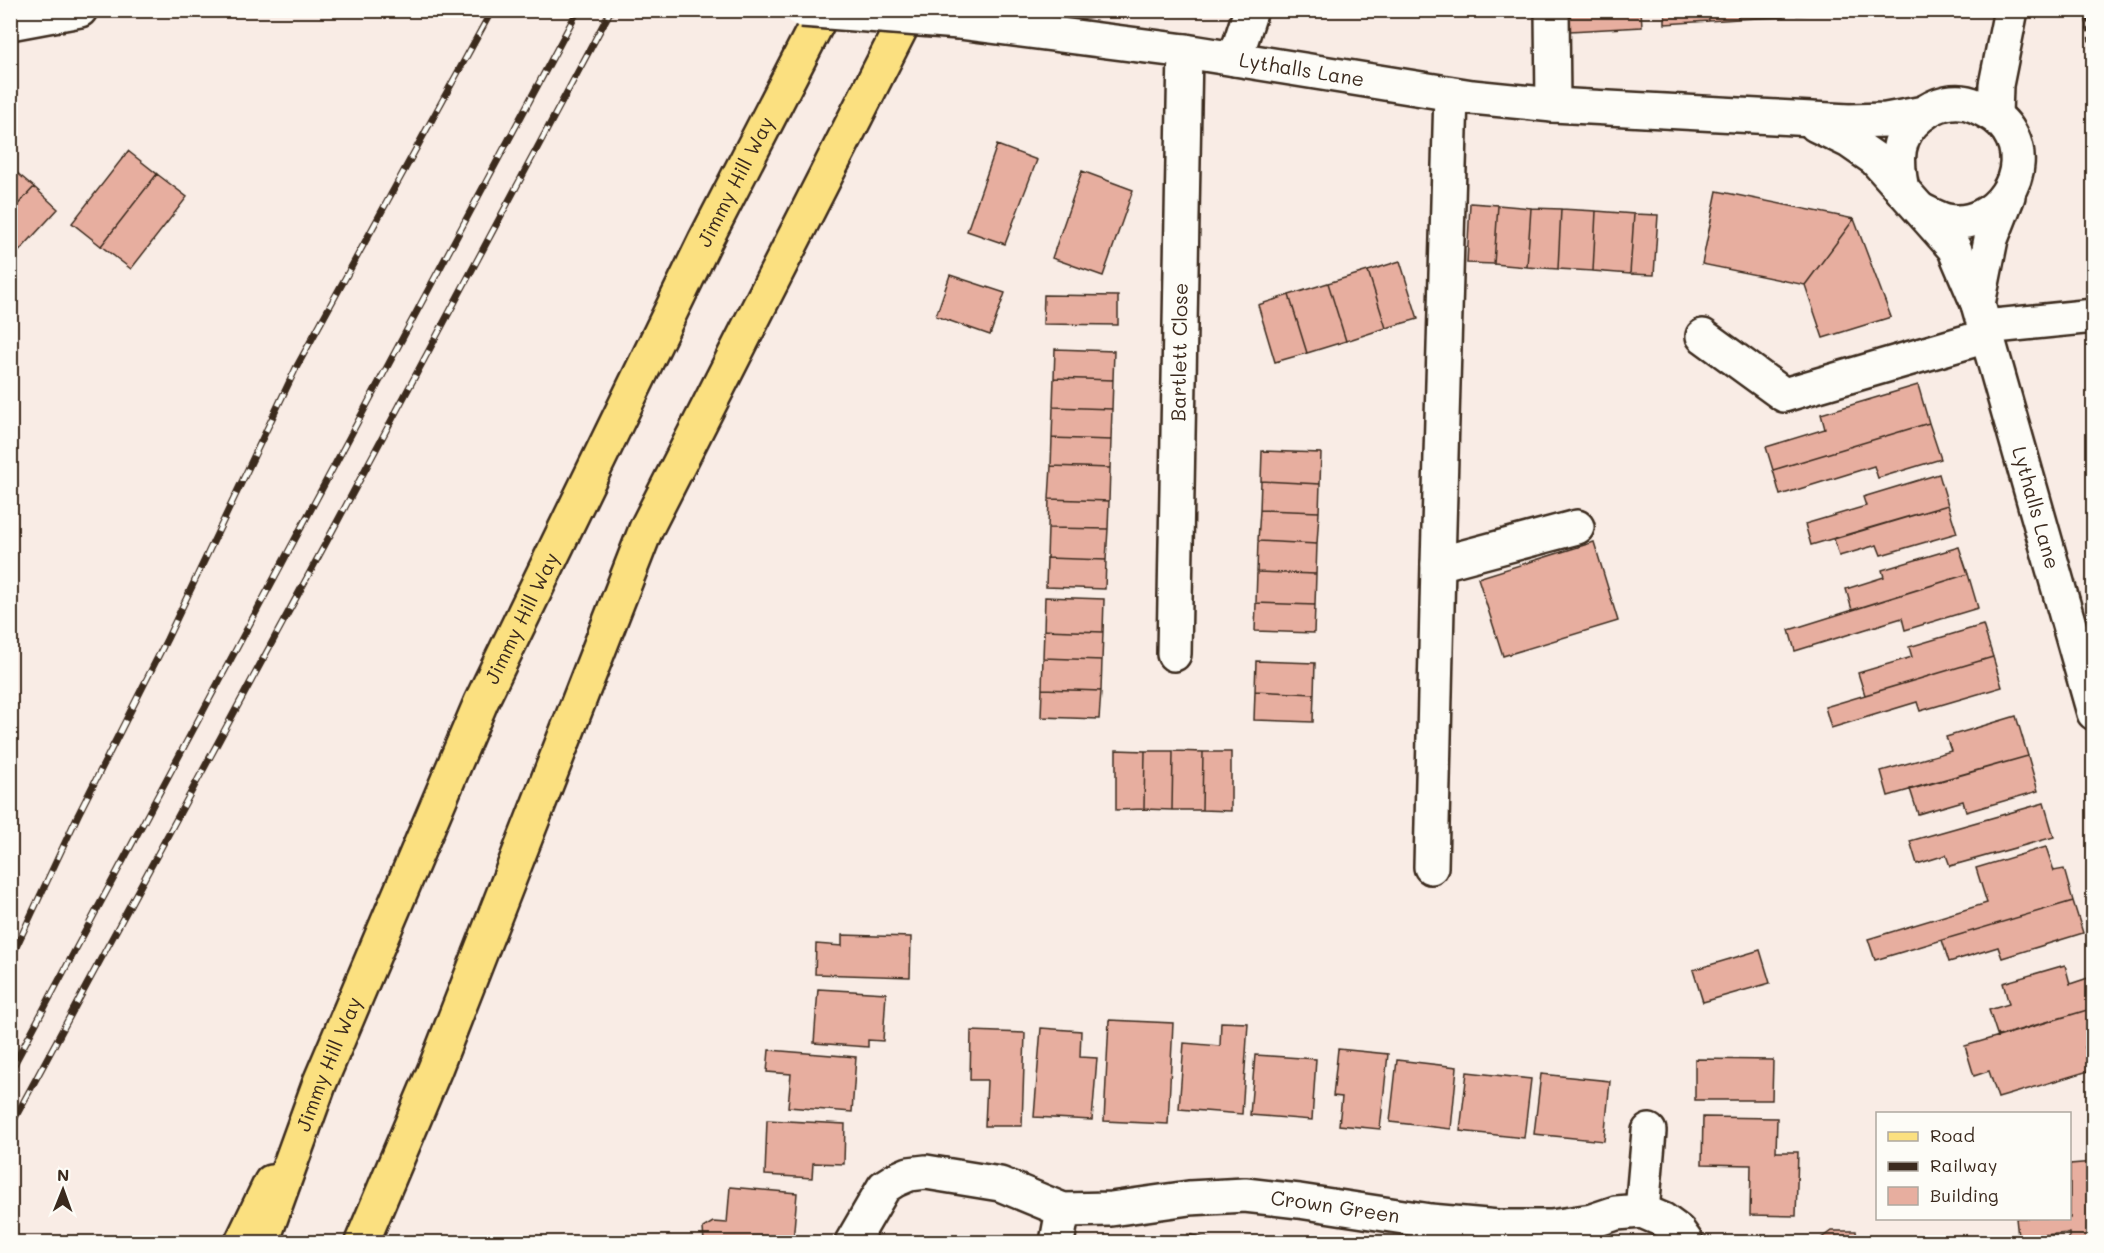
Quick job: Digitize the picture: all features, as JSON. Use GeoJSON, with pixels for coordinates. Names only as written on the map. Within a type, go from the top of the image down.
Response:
{"type":"FeatureCollection","features":[{"type":"Feature","properties":{"kind":"main road","name":"Jimmy Hill Way"},"geometry":{"type":"LineString","coordinates":[[262,1242],[320,1082],[481,702],[705,241],[824,10]]}},
{"type":"Feature","properties":{"kind":"main road"},"geometry":{"type":"LineString","coordinates":[[362,1242],[435,1069],[646,529],[910,10]]}},
{"type":"Feature","properties":{"kind":"main road"},"geometry":{"type":"LineString","coordinates":[[242,1242],[320,1082]]}},
{"type":"Feature","properties":{"kind":"street","name":"Lythalls Lane"},"geometry":{"type":"LineString","coordinates":[[802,10],[959,22],[1185,51],[1451,94],[1554,105],[1849,122],[1886,120],[1938,107]]}},
{"type":"Feature","properties":{"kind":"street"},"geometry":{"type":"LineString","coordinates":[[1235,59],[1251,10]]}},
{"type":"Feature","properties":{"kind":"street"},"geometry":{"type":"LineString","coordinates":[[1552,10],[1554,105]]}},
{"type":"Feature","properties":{"kind":"street"},"geometry":{"type":"LineString","coordinates":[[10,23],[68,12]]}},
{"type":"Feature","properties":{"kind":"street"},"geometry":{"type":"LineString","coordinates":[[1938,107],[1967,102],[1995,115],[2009,130],[2016,149],[2017,170],[2012,186],[2001,203],[1983,216],[1968,220],[1947,221],[1912,200],[1897,167],[1900,142],[1910,124],[1938,107],[1983,73],[2010,17]]}},
{"type":"Feature","properties":{"kind":"street"},"geometry":{"type":"LineString","coordinates":[[1995,115],[1996,85],[2010,17]]}},
{"type":"Feature","properties":{"kind":"street","name":"Bartlett Close"},"geometry":{"type":"LineString","coordinates":[[1174,654],[1185,51]]}},
{"type":"Feature","properties":{"kind":"street"},"geometry":{"type":"LineString","coordinates":[[1431,867],[1451,94]]}},
{"type":"Feature","properties":{"kind":"street","name":"Lythalls Lane"},"geometry":{"type":"LineString","coordinates":[[1803,119],[1849,141],[1875,159],[1954,248],[1984,322],[2094,713]]}},
{"type":"Feature","properties":{"kind":"street","name":"Lythalls Lane"},"geometry":{"type":"LineString","coordinates":[[1984,322],[1991,239],[2012,186]]}},
{"type":"Feature","properties":{"kind":"street"},"geometry":{"type":"LineString","coordinates":[[1703,336],[1784,395],[1984,322],[2094,316]]}},
{"type":"Feature","properties":{"kind":"street"},"geometry":{"type":"LineString","coordinates":[[1438,564],[1577,527]]}},
{"type":"Feature","properties":{"kind":"street"},"geometry":{"type":"LineString","coordinates":[[1649,1131],[1642,1211],[1663,1220],[1678,1231],[1686,1242]]}},
{"type":"Feature","properties":{"kind":"street","name":"Crown Green"},"geometry":{"type":"LineString","coordinates":[[852,1242],[884,1187],[909,1174],[926,1172],[1000,1184],[1062,1210],[1112,1209],[1189,1198],[1245,1195],[1430,1221],[1498,1227],[1551,1227],[1642,1211]]}},
{"type":"Feature","properties":{"kind":"street"},"geometry":{"type":"LineString","coordinates":[[1057,1242],[1062,1210]]}},
{"type":"Feature","properties":{"kind":"path"},"geometry":{"type":"LineString","coordinates":[[2086,10],[2094,71]]}},
{"type":"Feature","properties":{"kind":"building"},"geometry":{"type":"Polygon","coordinates":[[[1569,10],[1641,10],[1642,27],[1570,31],[1569,10]]]}},
{"type":"Feature","properties":{"kind":"building"},"geometry":{"type":"Polygon","coordinates":[[[1665,10],[1708,10],[1709,21],[1665,24],[1665,10]]]}},
{"type":"Feature","properties":{"kind":"building"},"geometry":{"type":"Polygon","coordinates":[[[1708,10],[1737,10],[1738,19],[1709,21],[1708,10]]]}},
{"type":"Feature","properties":{"kind":"building"},"geometry":{"type":"Polygon","coordinates":[[[1737,10],[1783,10],[1783,17],[1738,19],[1737,10]]]}},
{"type":"Feature","properties":{"kind":"building"},"geometry":{"type":"Polygon","coordinates":[[[1797,10],[1827,10],[1828,13],[1797,15],[1797,10]]]}},
{"type":"Feature","properties":{"kind":"building"},"geometry":{"type":"Polygon","coordinates":[[[1875,10],[1906,10],[1906,16],[1875,18],[1875,10]]]}},
{"type":"Feature","properties":{"kind":"building"},"geometry":{"type":"Polygon","coordinates":[[[1906,10],[1936,10],[1937,14],[1906,16],[1906,10]]]}},
{"type":"Feature","properties":{"kind":"building"},"geometry":{"type":"Polygon","coordinates":[[[997,145],[1037,160],[1005,244],[967,231],[997,145]]]}},
{"type":"Feature","properties":{"kind":"building"},"geometry":{"type":"Polygon","coordinates":[[[128,151],[157,174],[101,246],[72,223],[128,151]]]}},
{"type":"Feature","properties":{"kind":"building"},"geometry":{"type":"Polygon","coordinates":[[[10,167],[34,187],[10,213],[10,167]]]}},
{"type":"Feature","properties":{"kind":"building"},"geometry":{"type":"Polygon","coordinates":[[[1082,171],[1133,190],[1103,276],[1052,258],[1082,171]]]}},
{"type":"Feature","properties":{"kind":"building"},"geometry":{"type":"Polygon","coordinates":[[[157,174],[187,197],[131,269],[101,246],[157,174]]]}},
{"type":"Feature","properties":{"kind":"building"},"geometry":{"type":"Polygon","coordinates":[[[34,187],[58,209],[10,261],[10,213],[34,187]]]}},
{"type":"Feature","properties":{"kind":"building"},"geometry":{"type":"Polygon","coordinates":[[[1717,191],[1854,219],[1805,285],[1702,264],[1717,191]]]}},
{"type":"Feature","properties":{"kind":"building"},"geometry":{"type":"Polygon","coordinates":[[[1470,203],[1498,205],[1494,264],[1467,263],[1470,203]]]}},
{"type":"Feature","properties":{"kind":"building"},"geometry":{"type":"Polygon","coordinates":[[[1498,205],[1531,208],[1527,267],[1494,264],[1498,205]]]}},
{"type":"Feature","properties":{"kind":"building"},"geometry":{"type":"Polygon","coordinates":[[[1531,208],[1561,209],[1558,269],[1527,267],[1531,208]]]}},
{"type":"Feature","properties":{"kind":"building"},"geometry":{"type":"Polygon","coordinates":[[[1561,209],[1596,211],[1593,271],[1558,269],[1561,209]]]}},
{"type":"Feature","properties":{"kind":"building"},"geometry":{"type":"Polygon","coordinates":[[[1596,211],[1634,214],[1630,274],[1593,271],[1596,211]]]}},
{"type":"Feature","properties":{"kind":"building"},"geometry":{"type":"Polygon","coordinates":[[[1634,214],[1658,215],[1654,275],[1630,274],[1634,214]]]}},
{"type":"Feature","properties":{"kind":"building"},"geometry":{"type":"Polygon","coordinates":[[[1854,219],[1891,317],[1823,338],[1805,285],[1854,219]]]}},
{"type":"Feature","properties":{"kind":"building"},"geometry":{"type":"Polygon","coordinates":[[[1400,261],[1418,319],[1386,328],[1368,271],[1400,261]]]}},
{"type":"Feature","properties":{"kind":"building"},"geometry":{"type":"Polygon","coordinates":[[[1368,271],[1386,328],[1346,341],[1328,283],[1368,271]]]}},
{"type":"Feature","properties":{"kind":"building"},"geometry":{"type":"Polygon","coordinates":[[[950,275],[1005,293],[990,335],[936,316],[950,275]]]}},
{"type":"Feature","properties":{"kind":"building"},"geometry":{"type":"Polygon","coordinates":[[[1328,283],[1346,341],[1307,353],[1289,295],[1328,283]]]}},
{"type":"Feature","properties":{"kind":"building"},"geometry":{"type":"Polygon","coordinates":[[[1044,295],[1118,296],[1118,325],[1043,324],[1044,295]]]}},
{"type":"Feature","properties":{"kind":"building"},"geometry":{"type":"Polygon","coordinates":[[[1289,295],[1307,353],[1275,362],[1258,305],[1289,295]]]}},
{"type":"Feature","properties":{"kind":"building"},"geometry":{"type":"Polygon","coordinates":[[[1055,349],[1114,351],[1113,380],[1054,378],[1055,349]]]}},
{"type":"Feature","properties":{"kind":"building"},"geometry":{"type":"Polygon","coordinates":[[[1054,378],[1113,380],[1112,409],[1053,407],[1054,378]]]}},
{"type":"Feature","properties":{"kind":"building"},"geometry":{"type":"Polygon","coordinates":[[[1918,385],[1929,423],[1773,470],[1766,447],[1825,429],[1821,414],[1918,385]]]}},
{"type":"Feature","properties":{"kind":"building"},"geometry":{"type":"Polygon","coordinates":[[[1053,407],[1112,409],[1111,440],[1052,438],[1053,407]]]}},
{"type":"Feature","properties":{"kind":"building"},"geometry":{"type":"Polygon","coordinates":[[[1929,423],[1941,459],[1878,478],[1874,466],[1780,495],[1773,470],[1929,423]]]}},
{"type":"Feature","properties":{"kind":"building"},"geometry":{"type":"Polygon","coordinates":[[[1052,438],[1111,440],[1110,468],[1051,466],[1052,438]]]}},
{"type":"Feature","properties":{"kind":"building"},"geometry":{"type":"Polygon","coordinates":[[[1262,451],[1321,453],[1320,484],[1261,481],[1262,451]]]}},
{"type":"Feature","properties":{"kind":"building"},"geometry":{"type":"Polygon","coordinates":[[[1051,466],[1110,468],[1109,501],[1049,499],[1051,466]]]}},
{"type":"Feature","properties":{"kind":"building"},"geometry":{"type":"Polygon","coordinates":[[[1939,474],[1948,505],[1811,545],[1805,524],[1866,506],[1863,497],[1939,474]]]}},
{"type":"Feature","properties":{"kind":"building"},"geometry":{"type":"Polygon","coordinates":[[[1261,481],[1320,484],[1319,512],[1260,510],[1261,481]]]}},
{"type":"Feature","properties":{"kind":"building"},"geometry":{"type":"Polygon","coordinates":[[[1049,499],[1109,501],[1108,529],[1048,528],[1049,499]]]}},
{"type":"Feature","properties":{"kind":"building"},"geometry":{"type":"Polygon","coordinates":[[[1948,505],[1957,533],[1881,555],[1877,545],[1839,556],[1834,539],[1948,505]]]}},
{"type":"Feature","properties":{"kind":"building"},"geometry":{"type":"Polygon","coordinates":[[[1260,510],[1319,512],[1317,544],[1258,541],[1260,510]]]}},
{"type":"Feature","properties":{"kind":"building"},"geometry":{"type":"Polygon","coordinates":[[[1048,528],[1108,529],[1106,560],[1047,558],[1048,528]]]}},
{"type":"Feature","properties":{"kind":"building"},"geometry":{"type":"Polygon","coordinates":[[[1258,541],[1317,544],[1316,574],[1257,572],[1258,541]]]}},
{"type":"Feature","properties":{"kind":"building"},"geometry":{"type":"Polygon","coordinates":[[[1594,542],[1618,621],[1503,656],[1478,578],[1594,542]]]}},
{"type":"Feature","properties":{"kind":"building"},"geometry":{"type":"Polygon","coordinates":[[[1959,547],[1968,574],[1852,610],[1846,589],[1884,577],[1882,570],[1959,547]]]}},
{"type":"Feature","properties":{"kind":"building"},"geometry":{"type":"Polygon","coordinates":[[[1047,558],[1106,560],[1105,589],[1046,587],[1047,558]]]}},
{"type":"Feature","properties":{"kind":"building"},"geometry":{"type":"Polygon","coordinates":[[[1257,572],[1316,574],[1315,605],[1256,603],[1257,572]]]}},
{"type":"Feature","properties":{"kind":"building"},"geometry":{"type":"Polygon","coordinates":[[[1968,574],[1978,608],[1905,630],[1902,618],[1795,651],[1789,630],[1968,574]]]}},
{"type":"Feature","properties":{"kind":"building"},"geometry":{"type":"Polygon","coordinates":[[[1045,597],[1104,599],[1103,632],[1044,630],[1045,597]]]}},
{"type":"Feature","properties":{"kind":"building"},"geometry":{"type":"Polygon","coordinates":[[[1256,603],[1315,605],[1314,633],[1255,631],[1256,603]]]}},
{"type":"Feature","properties":{"kind":"building"},"geometry":{"type":"Polygon","coordinates":[[[1983,625],[1993,657],[1865,695],[1858,673],[1912,657],[1909,647],[1983,625]]]}},
{"type":"Feature","properties":{"kind":"building"},"geometry":{"type":"Polygon","coordinates":[[[1044,630],[1103,632],[1102,660],[1043,658],[1044,630]]]}},
{"type":"Feature","properties":{"kind":"building"},"geometry":{"type":"Polygon","coordinates":[[[1993,657],[2002,687],[1920,711],[1917,702],[1831,728],[1825,707],[1993,657]]]}},
{"type":"Feature","properties":{"kind":"building"},"geometry":{"type":"Polygon","coordinates":[[[1043,658],[1102,660],[1101,691],[1042,689],[1043,658]]]}},
{"type":"Feature","properties":{"kind":"building"},"geometry":{"type":"Polygon","coordinates":[[[1256,661],[1315,663],[1314,694],[1255,691],[1256,661]]]}},
{"type":"Feature","properties":{"kind":"building"},"geometry":{"type":"Polygon","coordinates":[[[1042,689],[1101,691],[1099,719],[1041,717],[1042,689]]]}},
{"type":"Feature","properties":{"kind":"building"},"geometry":{"type":"Polygon","coordinates":[[[1255,691],[1314,694],[1313,722],[1254,720],[1255,691]]]}},
{"type":"Feature","properties":{"kind":"building"},"geometry":{"type":"Polygon","coordinates":[[[2016,716],[2028,756],[1888,796],[1881,771],[1951,751],[1946,737],[2016,716]]]}},
{"type":"Feature","properties":{"kind":"building"},"geometry":{"type":"Polygon","coordinates":[[[1116,750],[1145,751],[1144,809],[1116,810],[1116,750]]]}},
{"type":"Feature","properties":{"kind":"building"},"geometry":{"type":"Polygon","coordinates":[[[1145,751],[1173,751],[1172,810],[1144,809],[1145,751]]]}},
{"type":"Feature","properties":{"kind":"building"},"geometry":{"type":"Polygon","coordinates":[[[1173,751],[1203,752],[1202,810],[1172,810],[1173,751]]]}},
{"type":"Feature","properties":{"kind":"building"},"geometry":{"type":"Polygon","coordinates":[[[1203,752],[1231,752],[1231,811],[1202,810],[1203,752]]]}},
{"type":"Feature","properties":{"kind":"building"},"geometry":{"type":"Polygon","coordinates":[[[2028,756],[2038,791],[1966,812],[1963,801],[1918,814],[1910,789],[2028,756]]]}},
{"type":"Feature","properties":{"kind":"building"},"geometry":{"type":"Polygon","coordinates":[[[2044,803],[2054,837],[1950,866],[1946,855],[1917,864],[1910,841],[2044,803]]]}},
{"type":"Feature","properties":{"kind":"building"},"geometry":{"type":"Polygon","coordinates":[[[2046,847],[2054,871],[2064,869],[2073,901],[1875,960],[1868,939],[1987,903],[1976,868],[2046,847]]]}},
{"type":"Feature","properties":{"kind":"building"},"geometry":{"type":"Polygon","coordinates":[[[2073,901],[2083,933],[2002,958],[1998,947],[1949,962],[1942,940],[2073,901]]]}},
{"type":"Feature","properties":{"kind":"building"},"geometry":{"type":"Polygon","coordinates":[[[842,935],[911,937],[910,977],[815,974],[816,944],[842,946],[842,935]]]}},
{"type":"Feature","properties":{"kind":"building"},"geometry":{"type":"Polygon","coordinates":[[[1760,950],[1770,983],[1703,1002],[1693,970],[1760,950]]]}},
{"type":"Feature","properties":{"kind":"building"},"geometry":{"type":"Polygon","coordinates":[[[2065,965],[2070,984],[2088,978],[2094,997],[2094,1008],[1998,1037],[1989,1010],[2009,1004],[2003,983],[2065,965]]]}},
{"type":"Feature","properties":{"kind":"building"},"geometry":{"type":"Polygon","coordinates":[[[818,989],[886,993],[883,1041],[868,1040],[868,1047],[814,1043],[818,989]]]}},
{"type":"Feature","properties":{"kind":"building"},"geometry":{"type":"Polygon","coordinates":[[[2094,1008],[2094,1044],[2085,1047],[2092,1070],[1998,1098],[1989,1071],[1974,1076],[1965,1046],[2094,1008]]]}},
{"type":"Feature","properties":{"kind":"building"},"geometry":{"type":"Polygon","coordinates":[[[1109,1020],[1173,1023],[1168,1124],[1104,1121],[1109,1020]]]}},
{"type":"Feature","properties":{"kind":"building"},"geometry":{"type":"Polygon","coordinates":[[[1221,1022],[1248,1023],[1242,1114],[1179,1109],[1184,1043],[1220,1046],[1221,1022]]]}},
{"type":"Feature","properties":{"kind":"building"},"geometry":{"type":"Polygon","coordinates":[[[1041,1028],[1081,1031],[1080,1057],[1097,1058],[1092,1120],[1034,1117],[1041,1028]]]}},
{"type":"Feature","properties":{"kind":"building"},"geometry":{"type":"Polygon","coordinates":[[[971,1031],[1025,1033],[1022,1126],[985,1126],[987,1080],[970,1080],[971,1031]]]}},
{"type":"Feature","properties":{"kind":"building"},"geometry":{"type":"Polygon","coordinates":[[[1338,1049],[1388,1054],[1380,1129],[1339,1125],[1342,1097],[1333,1096],[1338,1049]]]}},
{"type":"Feature","properties":{"kind":"building"},"geometry":{"type":"Polygon","coordinates":[[[769,1050],[856,1057],[852,1112],[788,1107],[791,1074],[767,1072],[769,1050]]]}},
{"type":"Feature","properties":{"kind":"building"},"geometry":{"type":"Polygon","coordinates":[[[1255,1055],[1316,1059],[1312,1120],[1250,1115],[1255,1055]]]}},
{"type":"Feature","properties":{"kind":"building"},"geometry":{"type":"Polygon","coordinates":[[[1695,1059],[1773,1060],[1772,1100],[1695,1100],[1695,1059]]]}},
{"type":"Feature","properties":{"kind":"building"},"geometry":{"type":"Polygon","coordinates":[[[1397,1060],[1457,1067],[1451,1129],[1390,1122],[1397,1060]]]}},
{"type":"Feature","properties":{"kind":"building"},"geometry":{"type":"Polygon","coordinates":[[[1467,1072],[1531,1079],[1524,1138],[1460,1131],[1467,1072]]]}},
{"type":"Feature","properties":{"kind":"building"},"geometry":{"type":"Polygon","coordinates":[[[1541,1074],[1610,1081],[1604,1141],[1534,1134],[1541,1074]]]}},
{"type":"Feature","properties":{"kind":"building"},"geometry":{"type":"Polygon","coordinates":[[[1703,1117],[1777,1118],[1776,1152],[1798,1152],[1796,1216],[1750,1215],[1751,1165],[1702,1164],[1703,1117]]]}},
{"type":"Feature","properties":{"kind":"building"},"geometry":{"type":"Polygon","coordinates":[[[767,1120],[845,1124],[844,1164],[813,1163],[812,1178],[765,1175],[767,1120]]]}},
{"type":"Feature","properties":{"kind":"building"},"geometry":{"type":"Polygon","coordinates":[[[2094,1162],[2094,1242],[2069,1242],[2069,1233],[2018,1237],[2016,1220],[2071,1220],[2071,1164],[2094,1162]]]}},
{"type":"Feature","properties":{"kind":"building"},"geometry":{"type":"Polygon","coordinates":[[[730,1187],[797,1193],[793,1242],[704,1242],[703,1228],[713,1222],[727,1223],[730,1187]]]}},
{"type":"Feature","properties":{"kind":"building"},"geometry":{"type":"Polygon","coordinates":[[[1831,1231],[1856,1231],[1857,1242],[1816,1242],[1831,1231]]]}},
{"type":"Feature","properties":{"kind":"building"},"geometry":{"type":"Polygon","coordinates":[[[1188,1234],[1219,1242],[1186,1242],[1188,1234]]]}},
{"type":"Feature","properties":{"kind":"railway"},"geometry":{"type":"LineString","coordinates":[[10,960],[78,815],[167,639],[296,368],[492,10]]}},
{"type":"Feature","properties":{"kind":"railway"},"geometry":{"type":"LineString","coordinates":[[10,1072],[578,10]]}},
{"type":"Feature","properties":{"kind":"railway"},"geometry":{"type":"LineString","coordinates":[[10,1127],[611,10]]}}]}
